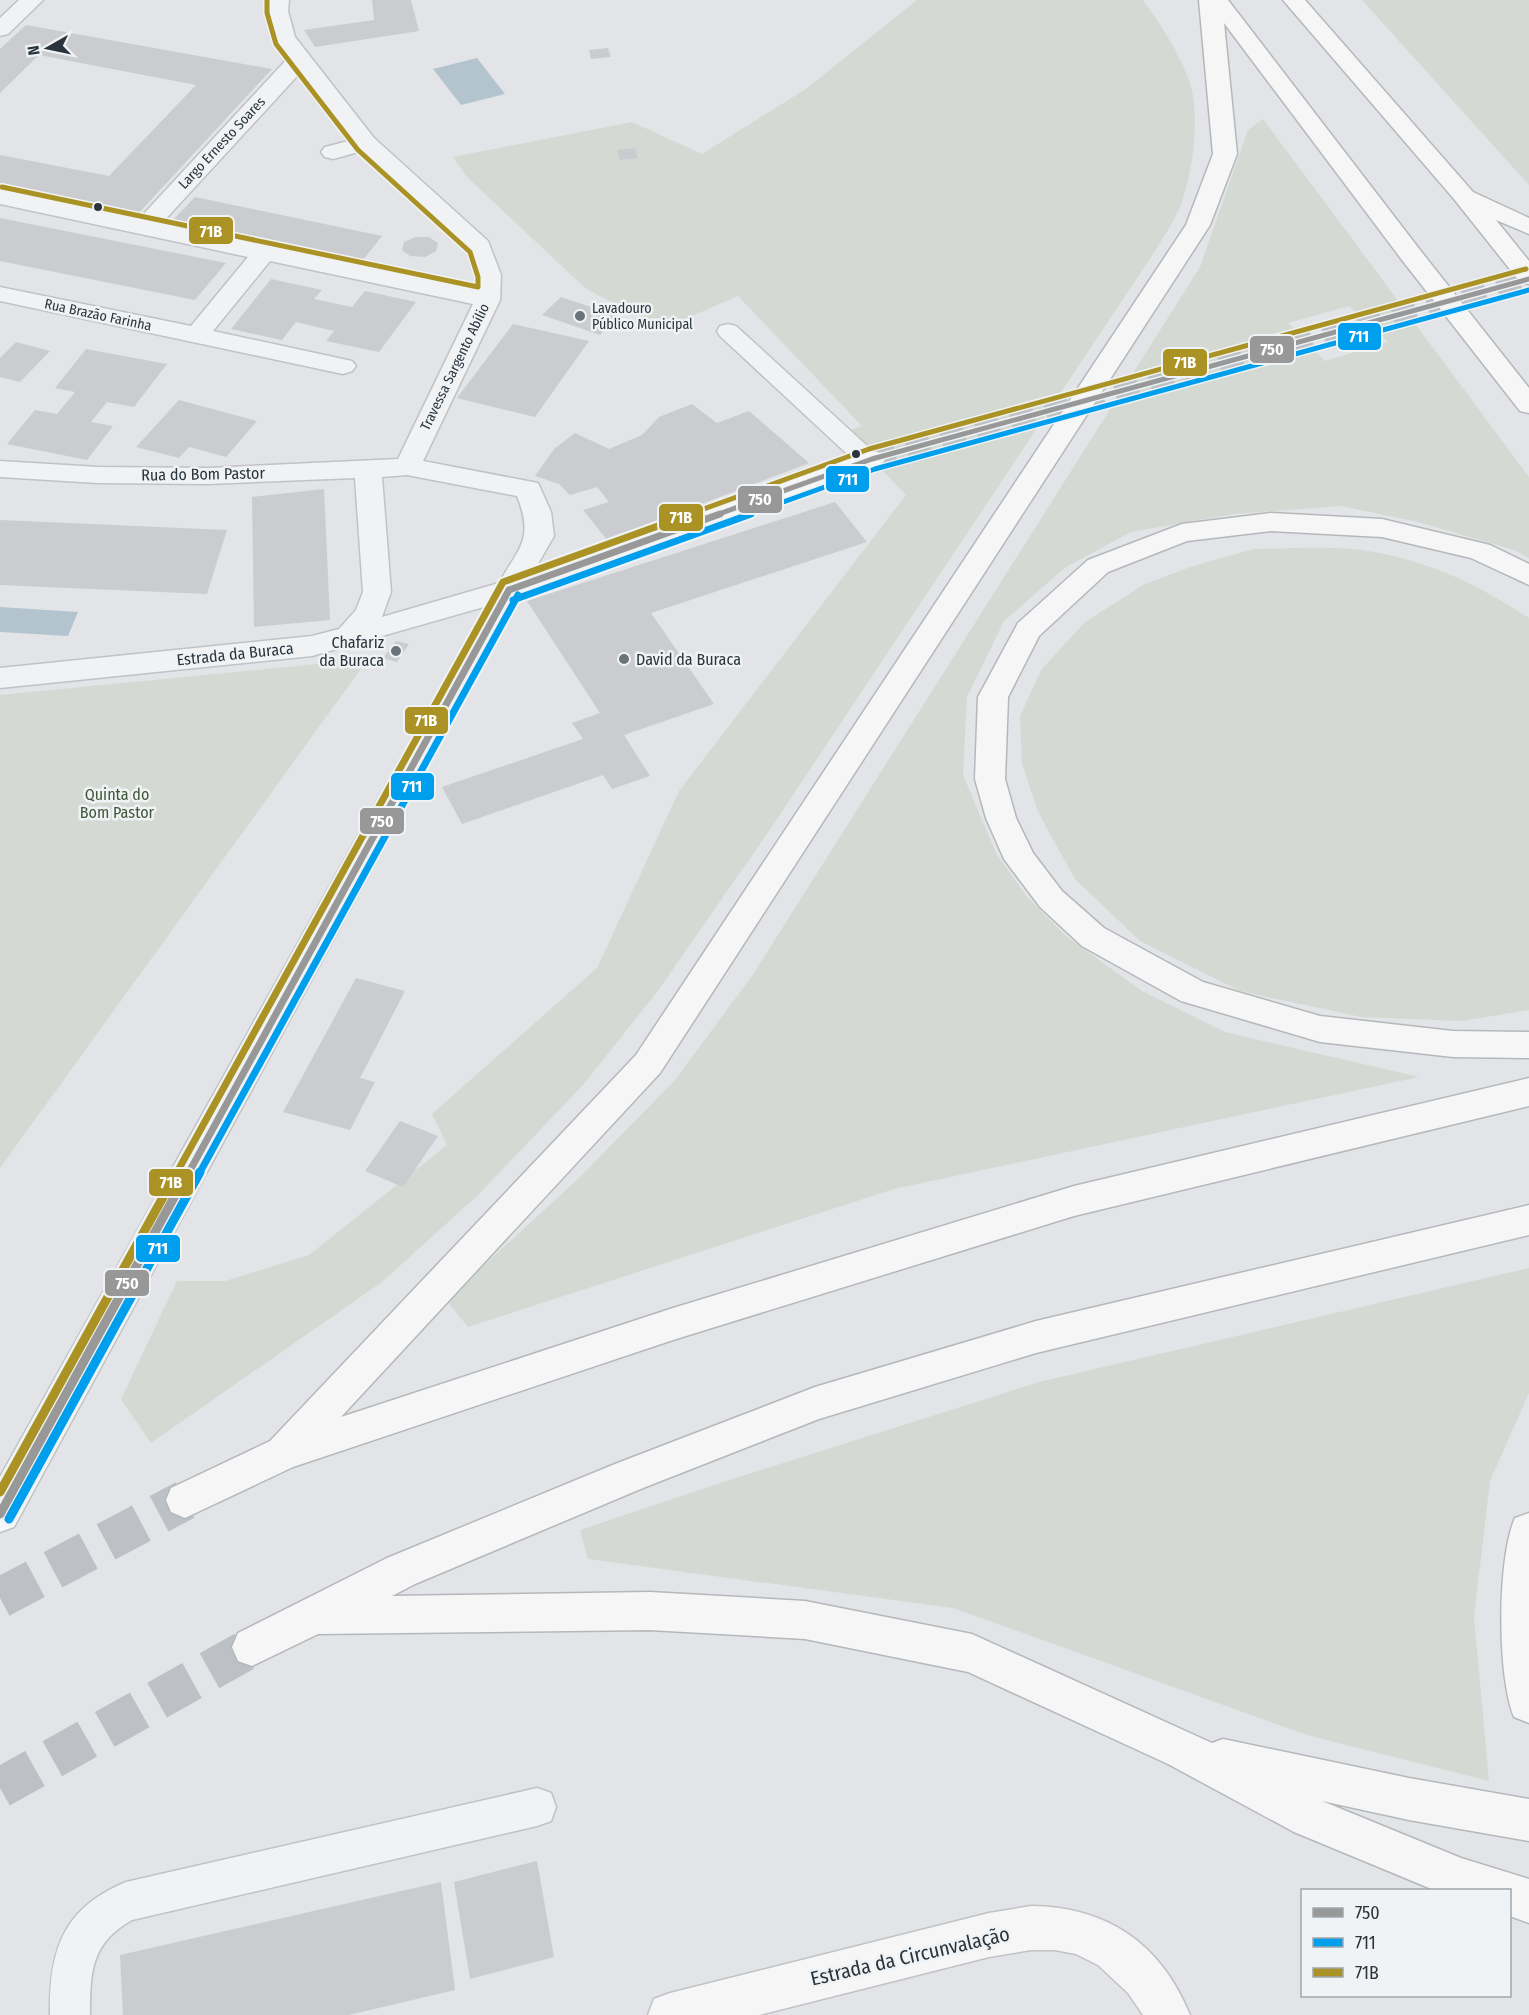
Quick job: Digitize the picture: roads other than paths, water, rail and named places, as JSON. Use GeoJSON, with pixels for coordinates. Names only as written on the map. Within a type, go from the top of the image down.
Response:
{"type":"FeatureCollection","features":[{"type":"Feature","properties":{"kind":"main road"},"geometry":{"type":"LineString","coordinates":[[283,1452],[648,1064],[1198,225],[1225,154],[1219,77],[1209,0]]}},
{"type":"Feature","properties":{"kind":"main road"},"geometry":{"type":"LineString","coordinates":[[1217,0],[1411,255],[1529,405]]}},
{"type":"Feature","properties":{"kind":"main road"},"geometry":{"type":"LineString","coordinates":[[1294,0],[1462,194],[1529,277]]}},
{"type":"Feature","properties":{"kind":"main road"},"geometry":{"type":"LineString","coordinates":[[1462,194],[1529,227]]}},
{"type":"Feature","properties":{"kind":"main road","name":"Estrada da Buraca"},"geometry":{"type":"LineString","coordinates":[[509,590],[870,460]]}},
{"type":"Feature","properties":{"kind":"main road"},"geometry":{"type":"LineString","coordinates":[[1529,576],[1480,551],[1382,528],[1271,522],[1182,533],[1098,566],[1028,630],[993,697],[990,779],[1002,818],[1020,859],[1051,899],[1093,937],[1193,992],[1320,1029],[1453,1044],[1529,1045]]}},
{"type":"Feature","properties":{"kind":"main road"},"geometry":{"type":"LineString","coordinates":[[0,1514],[509,590]]}},
{"type":"Feature","properties":{"kind":"main road"},"geometry":{"type":"LineString","coordinates":[[185,1500],[283,1452],[673,1324],[1074,1201],[1529,1092]]}},
{"type":"Feature","properties":{"kind":"main road"},"geometry":{"type":"LineString","coordinates":[[252,1647],[412,1567],[629,1476],[814,1404],[1036,1336],[1529,1220]]}},
{"type":"Feature","properties":{"kind":"main road"},"geometry":{"type":"LineString","coordinates":[[1529,1531],[1523,1588],[1522,1654],[1529,1703]]}},
{"type":"Feature","properties":{"kind":"main road"},"geometry":{"type":"LineString","coordinates":[[313,1617],[650,1611],[805,1620],[972,1653],[1183,1750],[1309,1817],[1461,1880],[1491,1889]]}},
{"type":"Feature","properties":{"kind":"main road"},"geometry":{"type":"LineString","coordinates":[[1183,1750],[1409,1799],[1529,1820]]}},
{"type":"Feature","properties":{"kind":"main road"},"geometry":{"type":"LineString","coordinates":[[1511,1896],[1529,1901]]}},
{"type":"Feature","properties":{"kind":"main road","name":"Estrada da Circunvalação"},"geometry":{"type":"LineString","coordinates":[[670,2015],[990,1935],[1031,1928],[1062,1929],[1095,1938],[1117,1950],[1140,1972],[1158,1995],[1168,2015]]}},
{"type":"Feature","properties":{"kind":"street"},"geometry":{"type":"LineString","coordinates":[[0,29],[32,0]]}},
{"type":"Feature","properties":{"kind":"street","name":"Travessa Sargento Abílio"},"geometry":{"type":"LineString","coordinates":[[278,0],[277,11],[284,38],[300,59],[366,143],[479,246],[489,275],[488,300],[407,467]]}},
{"type":"Feature","properties":{"kind":"street","name":"Largo Ernesto Soares"},"geometry":{"type":"LineString","coordinates":[[144,228],[300,59]]}},
{"type":"Feature","properties":{"kind":"street"},"geometry":{"type":"LineString","coordinates":[[333,152],[366,143]]}},
{"type":"Feature","properties":{"kind":"street"},"geometry":{"type":"LineString","coordinates":[[0,197],[488,300]]}},
{"type":"Feature","properties":{"kind":"street"},"geometry":{"type":"LineString","coordinates":[[196,336],[265,252]]}},
{"type":"Feature","properties":{"kind":"street","name":"Rua Brazão Farinha"},"geometry":{"type":"LineString","coordinates":[[0,294],[343,366]]}},
{"type":"Feature","properties":{"kind":"street"},"geometry":{"type":"LineString","coordinates":[[407,467],[528,489],[537,512],[540,536],[509,590]]}},
{"type":"Feature","properties":{"kind":"street","name":"Rua do Bom Pastor"},"geometry":{"type":"LineString","coordinates":[[0,469],[98,475],[208,476],[407,467]]}},
{"type":"Feature","properties":{"kind":"street"},"geometry":{"type":"LineString","coordinates":[[349,635],[369,614],[377,592],[368,468]]}},
{"type":"Feature","properties":{"kind":"street","name":"Estrada da Buraca"},"geometry":{"type":"LineString","coordinates":[[0,678],[312,645],[509,590]]}},
{"type":"Feature","properties":{"kind":"lane"},"geometry":{"type":"LineString","coordinates":[[728,331],[870,460]]}},
{"type":"Feature","properties":{"kind":"lane"},"geometry":{"type":"LineString","coordinates":[[70,2015],[71,1971],[76,1951],[89,1929],[108,1911],[126,1902],[537,1806]]}},
{"type":"Feature","properties":{"kind":"tunnel"},"geometry":{"type":"LineString","coordinates":[[872,459],[1529,279]]}},
{"type":"Feature","properties":{"kind":"tunnel"},"geometry":{"type":"LineString","coordinates":[[0,1598],[185,1500]]}},
{"type":"Feature","properties":{"kind":"tunnel"},"geometry":{"type":"LineString","coordinates":[[0,1788],[252,1647]]}},
{"type":"Feature","properties":{"kind":"place","name":"Lavadouro Público Municipal"},"geometry":{"type":"Point","coordinates":[580,316]}},
{"type":"Feature","properties":{"kind":"place","name":"Chafariz da Buraca"},"geometry":{"type":"Point","coordinates":[396,651]}},
{"type":"Feature","properties":{"kind":"place","name":"David da Buraca"},"geometry":{"type":"Point","coordinates":[624,659]}},
{"type":"Feature","properties":{"kind":"park label","name":"Quinta do Bom Pastor"},"geometry":{"type":"Point","coordinates":[117,803]}}]}
